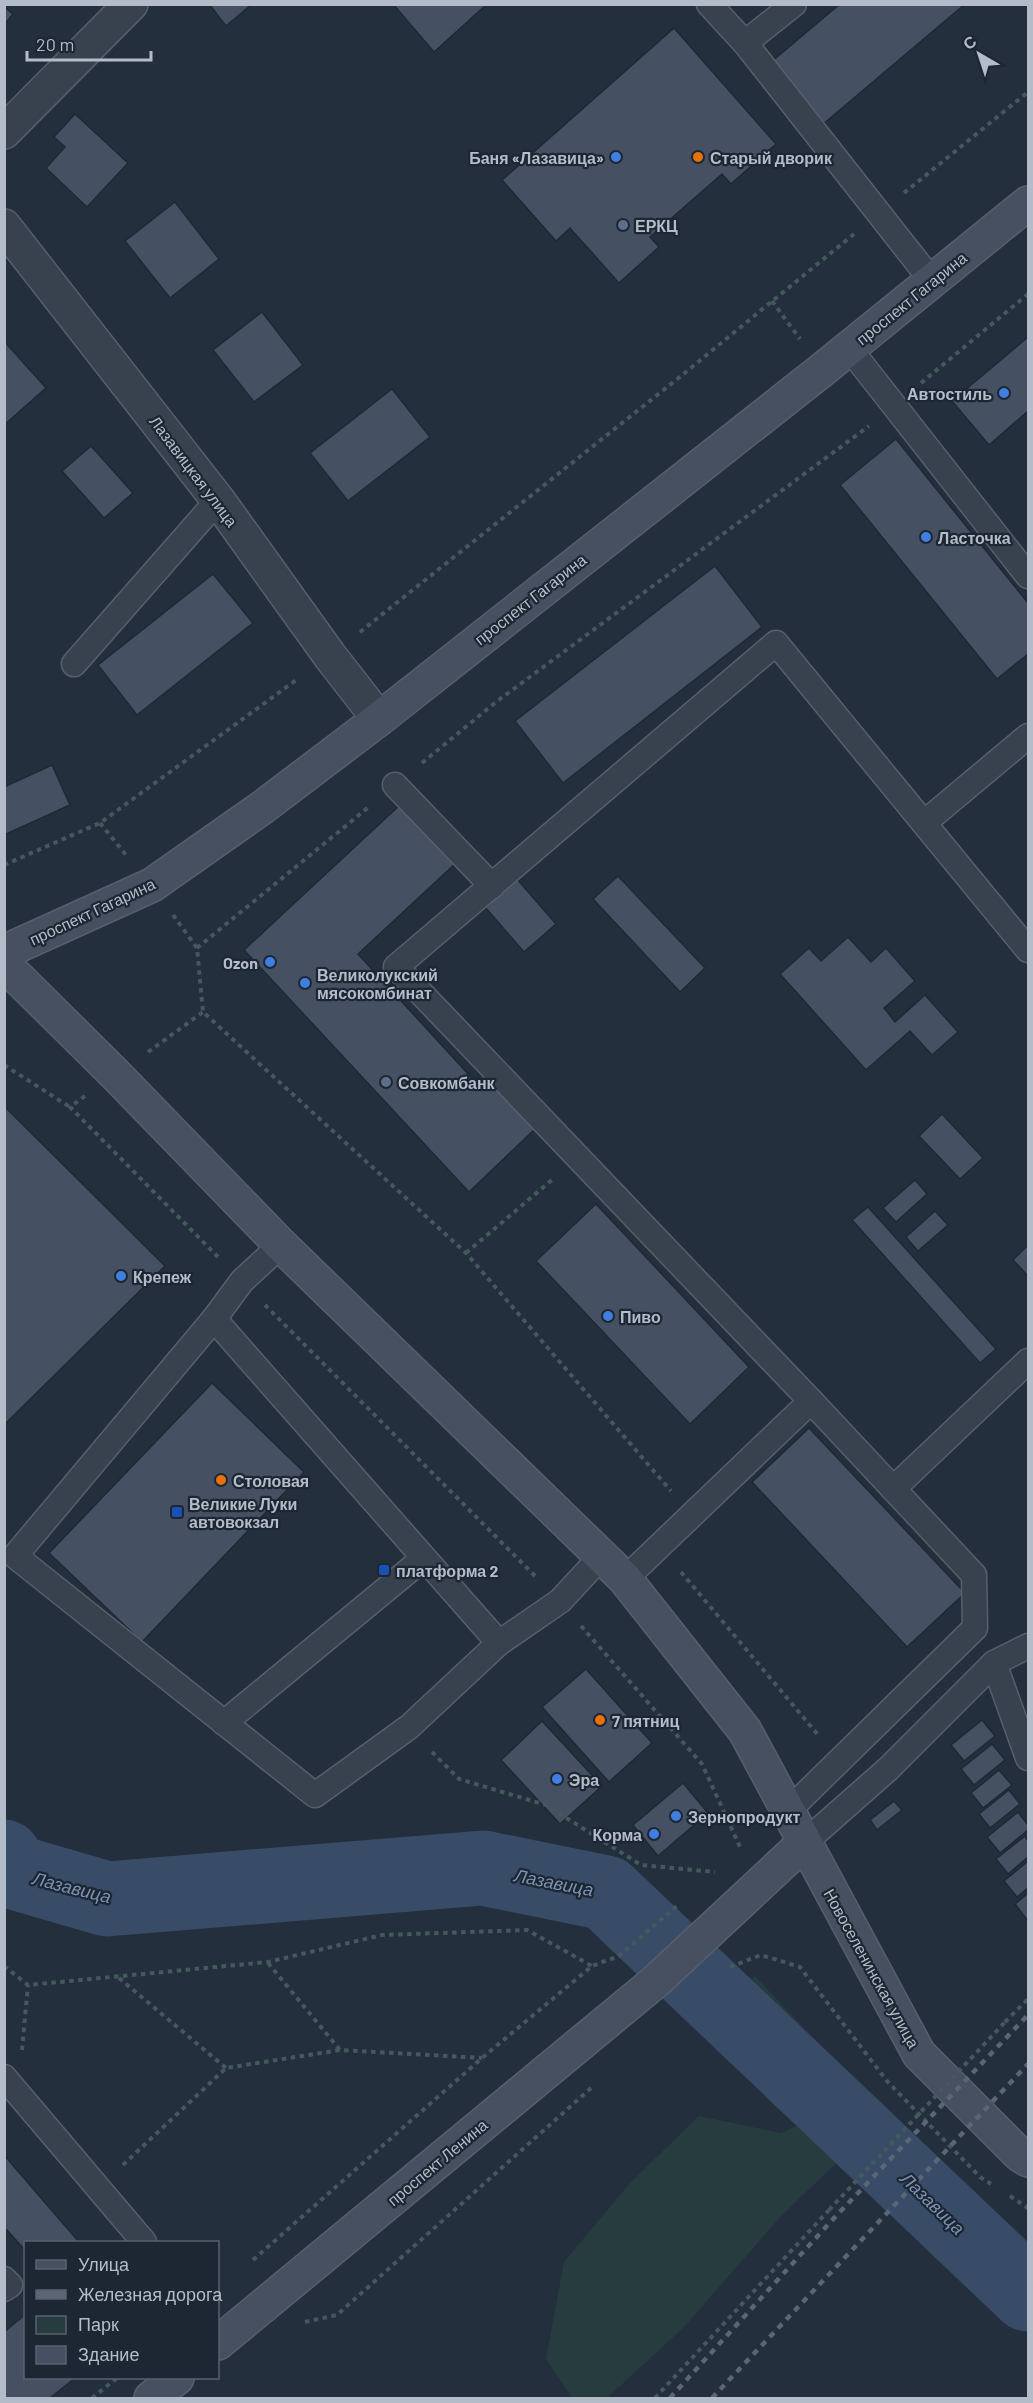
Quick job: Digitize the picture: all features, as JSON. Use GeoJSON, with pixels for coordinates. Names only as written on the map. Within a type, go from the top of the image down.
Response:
{"type":"FeatureCollection","features":[{"type":"Feature","properties":{"kind":"main road","name":"проспект Гагарина"},"geometry":{"type":"LineString","coordinates":[[4,952],[152,885],[262,807],[379,719],[1029,203]]}},
{"type":"Feature","properties":{"kind":"main road"},"geometry":{"type":"LineString","coordinates":[[4,964],[116,1075],[281,1245],[600,1558],[625,1579],[745,1731],[804,1843]]}},
{"type":"Feature","properties":{"kind":"main road","name":"проспект Ленина"},"geometry":{"type":"LineString","coordinates":[[219,2339],[656,1981],[804,1843]]}},
{"type":"Feature","properties":{"kind":"main road","name":"Новоселенинская улица"},"geometry":{"type":"LineString","coordinates":[[804,1843],[919,2054],[1020,2155],[1029,2160]]}},
{"type":"Feature","properties":{"kind":"main road"},"geometry":{"type":"LineString","coordinates":[[152,2398],[176,2379]]}},
{"type":"Feature","properties":{"kind":"street"},"geometry":{"type":"LineString","coordinates":[[4,132],[131,4]]}},
{"type":"Feature","properties":{"kind":"street","name":"Лазавицкая улица"},"geometry":{"type":"LineString","coordinates":[[4,226],[218,500],[330,656],[379,719]]}},
{"type":"Feature","properties":{"kind":"lane"},"geometry":{"type":"LineString","coordinates":[[709,4],[745,44],[932,282]]}},
{"type":"Feature","properties":{"kind":"lane"},"geometry":{"type":"LineString","coordinates":[[745,44],[787,7]]}},
{"type":"Feature","properties":{"kind":"lane"},"geometry":{"type":"LineString","coordinates":[[849,348],[1029,576]]}},
{"type":"Feature","properties":{"kind":"lane"},"geometry":{"type":"LineString","coordinates":[[74,664],[218,500]]}},
{"type":"Feature","properties":{"kind":"lane"},"geometry":{"type":"LineString","coordinates":[[788,1812],[838,1760],[975,1628],[974,1575],[396,967],[776,643],[1029,951]]}},
{"type":"Feature","properties":{"kind":"lane"},"geometry":{"type":"LineString","coordinates":[[924,823],[1029,736]]}},
{"type":"Feature","properties":{"kind":"lane"},"geometry":{"type":"LineString","coordinates":[[395,785],[492,886]]}},
{"type":"Feature","properties":{"kind":"lane"},"geometry":{"type":"LineString","coordinates":[[281,1245],[242,1281],[214,1319],[15,1556],[315,1795],[409,1727],[499,1643],[560,1601],[600,1558]]}},
{"type":"Feature","properties":{"kind":"lane"},"geometry":{"type":"LineString","coordinates":[[214,1319],[499,1643]]}},
{"type":"Feature","properties":{"kind":"lane"},"geometry":{"type":"LineString","coordinates":[[893,1489],[1029,1361]]}},
{"type":"Feature","properties":{"kind":"lane"},"geometry":{"type":"LineString","coordinates":[[625,1579],[811,1401]]}},
{"type":"Feature","properties":{"kind":"lane"},"geometry":{"type":"LineString","coordinates":[[224,1723],[424,1558]]}},
{"type":"Feature","properties":{"kind":"lane"},"geometry":{"type":"LineString","coordinates":[[804,1843],[888,1769],[994,1664],[1029,1646]]}},
{"type":"Feature","properties":{"kind":"lane"},"geometry":{"type":"LineString","coordinates":[[994,1664],[1029,1758]]}},
{"type":"Feature","properties":{"kind":"lane"},"geometry":{"type":"LineString","coordinates":[[11,2085],[143,2241]]}},
{"type":"Feature","properties":{"kind":"lane"},"geometry":{"type":"LineString","coordinates":[[4,2278],[10,2284],[4,2289]]}},
{"type":"Feature","properties":{"kind":"path"},"geometry":{"type":"LineString","coordinates":[[4,865],[100,823],[330,656],[681,376],[1029,92]]}},
{"type":"Feature","properties":{"kind":"path"},"geometry":{"type":"LineString","coordinates":[[920,384],[1029,294]]}},
{"type":"Feature","properties":{"kind":"path"},"geometry":{"type":"LineString","coordinates":[[197,948],[496,702],[875,421]]}},
{"type":"Feature","properties":{"kind":"path"},"geometry":{"type":"LineString","coordinates":[[70,1107],[203,1012],[466,1253],[692,1515]]}},
{"type":"Feature","properties":{"kind":"path"},"geometry":{"type":"LineString","coordinates":[[4,1065],[70,1107],[560,1601],[702,1764],[746,1860]]}},
{"type":"Feature","properties":{"kind":"path"},"geometry":{"type":"LineString","coordinates":[[466,1253],[579,1157]]}},
{"type":"Feature","properties":{"kind":"path"},"geometry":{"type":"LineString","coordinates":[[659,1547],[838,1760]]}},
{"type":"Feature","properties":{"kind":"path"},"geometry":{"type":"LineString","coordinates":[[409,1727],[459,1779],[546,1804],[641,1865],[720,1873]]}},
{"type":"Feature","properties":{"kind":"path"},"geometry":{"type":"LineString","coordinates":[[253,2261],[482,2058],[592,1966],[619,1956],[672,1909]]}},
{"type":"Feature","properties":{"kind":"path"},"geometry":{"type":"LineString","coordinates":[[4,1966],[28,1985],[268,1962],[382,1935],[527,1930],[592,1966]]}},
{"type":"Feature","properties":{"kind":"path"},"geometry":{"type":"LineString","coordinates":[[722,1969],[761,1955],[800,1967]]}},
{"type":"Feature","properties":{"kind":"path"},"geometry":{"type":"LineString","coordinates":[[268,1962],[340,2050]]}},
{"type":"Feature","properties":{"kind":"path"},"geometry":{"type":"LineString","coordinates":[[119,1978],[226,2068]]}},
{"type":"Feature","properties":{"kind":"path"},"geometry":{"type":"LineString","coordinates":[[11,2085],[28,1985]]}},
{"type":"Feature","properties":{"kind":"path"},"geometry":{"type":"LineString","coordinates":[[655,2398],[1029,1999]]}},
{"type":"Feature","properties":{"kind":"path"},"geometry":{"type":"LineString","coordinates":[[98,2188],[226,2068],[340,2050],[482,2058]]}},
{"type":"Feature","properties":{"kind":"path"},"geometry":{"type":"LineString","coordinates":[[303,2322],[337,2315],[592,2087]]}},
{"type":"Feature","properties":{"kind":"path"},"geometry":{"type":"LineString","coordinates":[[92,2398],[116,2379]]}},
{"type":"Feature","properties":{"kind":"green space"},"geometry":{"type":"Polygon","coordinates":[[[755,1976],[833,2060],[873,2128],[781,2216],[685,2326],[607,2398],[572,2398],[546,2359],[564,2262],[630,2183],[699,2116],[781,2133],[805,2122],[775,2075],[731,2055],[691,2025],[755,1976]]]}},
{"type":"Feature","properties":{"kind":"building"},"geometry":{"type":"Polygon","coordinates":[[[209,4],[252,4],[226,26],[209,4]]]}},
{"type":"Feature","properties":{"kind":"building"},"geometry":{"type":"Polygon","coordinates":[[[393,4],[487,4],[434,52],[393,4]]]}},
{"type":"Feature","properties":{"kind":"building"},"geometry":{"type":"Polygon","coordinates":[[[840,4],[965,4],[822,125],[770,63],[840,4]]]}},
{"type":"Feature","properties":{"kind":"building"},"geometry":{"type":"Polygon","coordinates":[[[4,7],[13,14],[4,25],[4,7]]]}},
{"type":"Feature","properties":{"kind":"building"},"geometry":{"type":"Polygon","coordinates":[[[674,28],[776,144],[731,184],[722,174],[650,237],[659,247],[619,283],[570,228],[556,241],[502,180],[674,28]]]}},
{"type":"Feature","properties":{"kind":"building"},"geometry":{"type":"Polygon","coordinates":[[[75,114],[128,163],[87,207],[46,168],[65,147],[54,137],[75,114]]]}},
{"type":"Feature","properties":{"kind":"building"},"geometry":{"type":"Polygon","coordinates":[[[175,202],[219,259],[170,298],[125,241],[175,202]]]}},
{"type":"Feature","properties":{"kind":"building"},"geometry":{"type":"Polygon","coordinates":[[[262,312],[303,365],[254,402],[213,350],[262,312]]]}},
{"type":"Feature","properties":{"kind":"building"},"geometry":{"type":"Polygon","coordinates":[[[1028,337],[1028,411],[989,445],[952,401],[1028,337]]]}},
{"type":"Feature","properties":{"kind":"building"},"geometry":{"type":"Polygon","coordinates":[[[4,341],[46,388],[4,425],[4,341]]]}},
{"type":"Feature","properties":{"kind":"building"},"geometry":{"type":"Polygon","coordinates":[[[392,389],[430,437],[348,501],[310,453],[392,389]]]}},
{"type":"Feature","properties":{"kind":"building"},"geometry":{"type":"Polygon","coordinates":[[[896,439],[1028,603],[1028,654],[997,679],[840,485],[896,439]]]}},
{"type":"Feature","properties":{"kind":"building"},"geometry":{"type":"Polygon","coordinates":[[[91,446],[133,493],[104,518],[62,471],[91,446]]]}},
{"type":"Feature","properties":{"kind":"building"},"geometry":{"type":"Polygon","coordinates":[[[715,566],[762,627],[563,783],[515,721],[715,566]]]}},
{"type":"Feature","properties":{"kind":"building"},"geometry":{"type":"Polygon","coordinates":[[[213,574],[253,623],[137,715],[98,665],[213,574]]]}},
{"type":"Feature","properties":{"kind":"building"},"geometry":{"type":"Polygon","coordinates":[[[52,765],[70,805],[4,835],[4,787],[52,765]]]}},
{"type":"Feature","properties":{"kind":"building"},"geometry":{"type":"Polygon","coordinates":[[[402,803],[457,862],[358,954],[481,1088],[489,1081],[535,1129],[469,1192],[244,950],[402,803]]]}},
{"type":"Feature","properties":{"kind":"building"},"geometry":{"type":"Polygon","coordinates":[[[618,876],[705,968],[680,992],[593,899],[618,876]]]}},
{"type":"Feature","properties":{"kind":"building"},"geometry":{"type":"Polygon","coordinates":[[[517,879],[556,924],[524,952],[485,907],[517,879]]]}},
{"type":"Feature","properties":{"kind":"building"},"geometry":{"type":"Polygon","coordinates":[[[848,937],[871,962],[886,948],[915,981],[884,1008],[895,1022],[925,995],[958,1032],[932,1055],[910,1031],[866,1070],[780,974],[809,948],[821,961],[848,937]]]}},
{"type":"Feature","properties":{"kind":"building"},"geometry":{"type":"Polygon","coordinates":[[[4,1106],[165,1266],[4,1425],[4,1106]]]}},
{"type":"Feature","properties":{"kind":"building"},"geometry":{"type":"Polygon","coordinates":[[[942,1114],[983,1158],[960,1179],[919,1136],[942,1114]]]}},
{"type":"Feature","properties":{"kind":"building"},"geometry":{"type":"Polygon","coordinates":[[[915,1180],[927,1194],[896,1222],[883,1208],[915,1180]]]}},
{"type":"Feature","properties":{"kind":"building"},"geometry":{"type":"Polygon","coordinates":[[[596,1204],[749,1367],[690,1424],[536,1261],[596,1204]]]}},
{"type":"Feature","properties":{"kind":"building"},"geometry":{"type":"Polygon","coordinates":[[[868,1207],[996,1349],[980,1363],[852,1220],[868,1207]]]}},
{"type":"Feature","properties":{"kind":"building"},"geometry":{"type":"Polygon","coordinates":[[[935,1211],[948,1225],[918,1251],[906,1237],[935,1211]]]}},
{"type":"Feature","properties":{"kind":"building"},"geometry":{"type":"Polygon","coordinates":[[[1028,1245],[1028,1276],[1013,1260],[1028,1245]]]}},
{"type":"Feature","properties":{"kind":"building","name":"Великие Луки автовокзал"},"geometry":{"type":"Polygon","coordinates":[[[212,1383],[304,1472],[142,1642],[49,1553],[212,1383]]]}},
{"type":"Feature","properties":{"kind":"building"},"geometry":{"type":"Polygon","coordinates":[[[809,1428],[965,1593],[907,1647],[752,1482],[809,1428]]]}},
{"type":"Feature","properties":{"kind":"building"},"geometry":{"type":"Polygon","coordinates":[[[586,1669],[652,1743],[609,1782],[542,1707],[586,1669]]]}},
{"type":"Feature","properties":{"kind":"building"},"geometry":{"type":"Polygon","coordinates":[[[982,1720],[995,1736],[964,1761],[951,1745],[982,1720]]]}},
{"type":"Feature","properties":{"kind":"building"},"geometry":{"type":"Polygon","coordinates":[[[542,1721],[602,1786],[560,1824],[501,1760],[542,1721]]]}},
{"type":"Feature","properties":{"kind":"building"},"geometry":{"type":"Polygon","coordinates":[[[992,1744],[1005,1760],[974,1785],[961,1769],[992,1744]]]}},
{"type":"Feature","properties":{"kind":"building"},"geometry":{"type":"Polygon","coordinates":[[[999,1770],[1012,1785],[983,1808],[971,1793],[999,1770]]]}},
{"type":"Feature","properties":{"kind":"building"},"geometry":{"type":"Polygon","coordinates":[[[683,1783],[708,1813],[658,1856],[633,1825],[683,1783]]]}},
{"type":"Feature","properties":{"kind":"building"},"geometry":{"type":"Polygon","coordinates":[[[1009,1790],[1020,1804],[990,1828],[979,1814],[1009,1790]]]}},
{"type":"Feature","properties":{"kind":"building"},"geometry":{"type":"Polygon","coordinates":[[[894,1801],[902,1810],[877,1830],[870,1820],[894,1801]]]}},
{"type":"Feature","properties":{"kind":"building"},"geometry":{"type":"Polygon","coordinates":[[[1018,1812],[1028,1825],[1028,1830],[1000,1853],[987,1837],[1018,1812]]]}},
{"type":"Feature","properties":{"kind":"building"},"geometry":{"type":"Polygon","coordinates":[[[1025,1836],[1028,1841],[1028,1857],[1008,1874],[996,1859],[1025,1836]]]}},
{"type":"Feature","properties":{"kind":"building"},"geometry":{"type":"Polygon","coordinates":[[[1028,1861],[1028,1888],[1017,1897],[1004,1881],[1028,1861]]]}},
{"type":"Feature","properties":{"kind":"building"},"geometry":{"type":"Polygon","coordinates":[[[1028,1893],[1028,1921],[1015,1904],[1028,1893]]]}},
{"type":"Feature","properties":{"kind":"building"},"geometry":{"type":"Polygon","coordinates":[[[4,2155],[78,2241],[24,2241],[24,2249],[4,2227],[4,2155]]]}},
{"type":"Feature","properties":{"kind":"building"},"geometry":{"type":"Polygon","coordinates":[[[24,2316],[24,2379],[74,2379],[50,2398],[4,2398],[4,2332],[24,2316]]]}},
{"type":"Feature","properties":{"kind":"waterway","name":"Лазавица"},"geometry":{"type":"LineString","coordinates":[[4,1857],[14,1872],[107,1899],[483,1868],[606,1893],[1028,2294]]}},
{"type":"Feature","properties":{"kind":"railway"},"geometry":{"type":"LineString","coordinates":[[670,2398],[835,2217],[1028,2015]]}},
{"type":"Feature","properties":{"kind":"railway"},"geometry":{"type":"LineString","coordinates":[[712,2398],[1028,2064]]}},
{"type":"Feature","properties":{"kind":"place","name":"Баня «Лазавица»"},"geometry":{"type":"Point","coordinates":[616,157]}},
{"type":"Feature","properties":{"kind":"place","name":"Старый дворик"},"geometry":{"type":"Point","coordinates":[698,157]}},
{"type":"Feature","properties":{"kind":"place","name":"ЕРКЦ"},"geometry":{"type":"Point","coordinates":[623,225]}},
{"type":"Feature","properties":{"kind":"place","name":"Автостиль"},"geometry":{"type":"Point","coordinates":[1004,393]}},
{"type":"Feature","properties":{"kind":"place","name":"Ласточка"},"geometry":{"type":"Point","coordinates":[926,537]}},
{"type":"Feature","properties":{"kind":"place","name":"Ozon"},"geometry":{"type":"Point","coordinates":[270,962]}},
{"type":"Feature","properties":{"kind":"place","name":"Великолукский мясокомбинат"},"geometry":{"type":"Point","coordinates":[305,983]}},
{"type":"Feature","properties":{"kind":"place","name":"Совкомбанк"},"geometry":{"type":"Point","coordinates":[386,1082]}},
{"type":"Feature","properties":{"kind":"place","name":"Крепеж"},"geometry":{"type":"Point","coordinates":[121,1276]}},
{"type":"Feature","properties":{"kind":"place","name":"Пиво"},"geometry":{"type":"Point","coordinates":[608,1316]}},
{"type":"Feature","properties":{"kind":"place","name":"Столовая"},"geometry":{"type":"Point","coordinates":[221,1480]}},
{"type":"Feature","properties":{"kind":"place","name":"Великие Луки автовокзал"},"geometry":{"type":"Point","coordinates":[177,1512]}},
{"type":"Feature","properties":{"kind":"place","name":"платформа 2"},"geometry":{"type":"Point","coordinates":[384,1570]}},
{"type":"Feature","properties":{"kind":"place","name":"7 пятниц"},"geometry":{"type":"Point","coordinates":[600,1720]}},
{"type":"Feature","properties":{"kind":"place","name":"Эра"},"geometry":{"type":"Point","coordinates":[557,1779]}},
{"type":"Feature","properties":{"kind":"place","name":"Зернопродукт"},"geometry":{"type":"Point","coordinates":[676,1816]}},
{"type":"Feature","properties":{"kind":"place","name":"Корма"},"geometry":{"type":"Point","coordinates":[654,1834]}}]}
